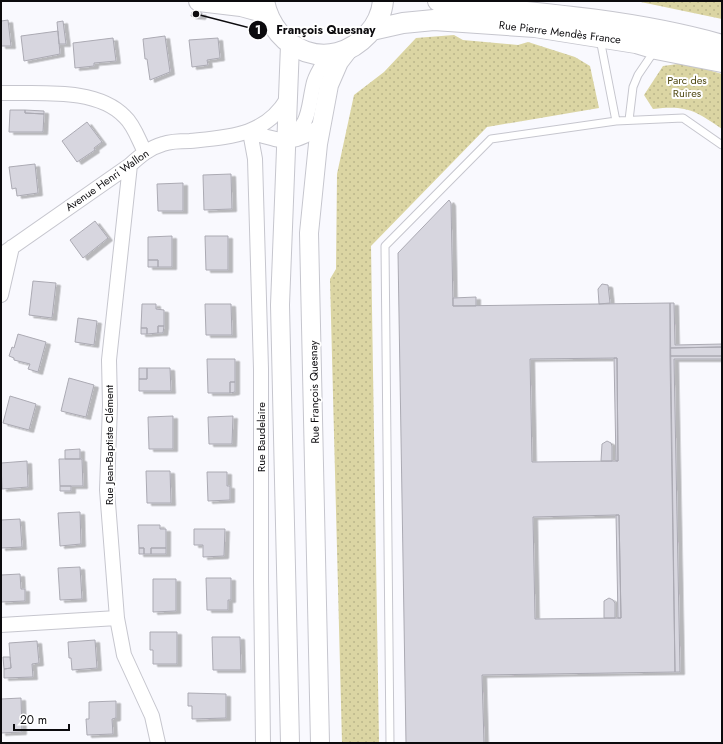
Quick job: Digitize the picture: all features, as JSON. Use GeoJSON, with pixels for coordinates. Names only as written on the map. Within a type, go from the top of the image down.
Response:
{"type":"FeatureCollection","features":[{"type":"Feature","properties":{"kind":"main road"},"geometry":{"type":"LineString","coordinates":[[199,1],[266,7]]}},
{"type":"Feature","properties":{"kind":"main road","name":"Rue François Quesnay"},"geometry":{"type":"LineString","coordinates":[[266,7],[276,31],[290,45],[309,53],[329,54],[349,49],[362,41],[372,30],[379,18],[383,1]]}},
{"type":"Feature","properties":{"kind":"main road","name":"Rue Pierre Mendès France"},"geometry":{"type":"LineString","coordinates":[[438,1],[449,4],[544,14],[599,30],[636,43],[662,41],[722,45]]}},
{"type":"Feature","properties":{"kind":"main road","name":"Rue Pierre Mendès France"},"geometry":{"type":"LineString","coordinates":[[372,30],[403,23],[434,20],[599,30]]}},
{"type":"Feature","properties":{"kind":"main road","name":"Rue Pierre Mendès France"},"geometry":{"type":"LineString","coordinates":[[662,41],[722,62]]}},
{"type":"Feature","properties":{"kind":"street"},"geometry":{"type":"LineString","coordinates":[[290,45],[285,142],[280,305],[290,743]]}},
{"type":"Feature","properties":{"kind":"street","name":"Rue François Quesnay"},"geometry":{"type":"LineString","coordinates":[[320,743],[310,233],[321,125],[329,85],[339,62],[349,49]]}},
{"type":"Feature","properties":{"kind":"street"},"geometry":{"type":"LineString","coordinates":[[285,142],[298,133],[307,117],[314,81],[329,54]]}},
{"type":"Feature","properties":{"kind":"street"},"geometry":{"type":"LineString","coordinates":[[1,93],[70,94],[100,100],[126,117],[145,152]]}},
{"type":"Feature","properties":{"kind":"street","name":"Avenue Henri Wallon"},"geometry":{"type":"LineString","coordinates":[[6,251],[130,165],[145,152],[164,143],[221,138],[250,132],[282,108],[288,99]]}},
{"type":"Feature","properties":{"kind":"street"},"geometry":{"type":"LineString","coordinates":[[285,142],[297,140],[321,125]]}},
{"type":"Feature","properties":{"kind":"street","name":"Avenue Henri Wallon"},"geometry":{"type":"LineString","coordinates":[[250,132],[285,142]]}},
{"type":"Feature","properties":{"kind":"street","name":"Rue Baudelaire"},"geometry":{"type":"LineString","coordinates":[[250,132],[256,159],[261,369],[260,580],[263,743]]}},
{"type":"Feature","properties":{"kind":"street","name":"Rue Jean-Baptiste Clément"},"geometry":{"type":"LineString","coordinates":[[130,165],[109,360],[110,405],[107,490],[117,618],[124,655],[152,716],[158,743]]}},
{"type":"Feature","properties":{"kind":"street"},"geometry":{"type":"LineString","coordinates":[[1,295],[6,251]]}},
{"type":"Feature","properties":{"kind":"street"},"geometry":{"type":"LineString","coordinates":[[1,625],[117,618]]}},
{"type":"Feature","properties":{"kind":"lane"},"geometry":{"type":"LineString","coordinates":[[599,30],[616,121]]}},
{"type":"Feature","properties":{"kind":"lane"},"geometry":{"type":"LineString","coordinates":[[629,120],[633,87],[638,75],[662,41]]}},
{"type":"Feature","properties":{"kind":"lane"},"geometry":{"type":"LineString","coordinates":[[390,743],[385,246],[491,139],[616,121],[683,118],[722,145]]}},
{"type":"Feature","properties":{"kind":"green space"},"geometry":{"type":"Polygon","coordinates":[[[636,1],[722,1],[722,19],[636,1]]]}},
{"type":"Feature","properties":{"kind":"green space"},"geometry":{"type":"Polygon","coordinates":[[[454,35],[463,40],[518,45],[528,42],[575,57],[590,66],[599,108],[487,127],[371,246],[379,743],[342,743],[330,279],[336,269],[337,174],[354,95],[384,72],[416,38],[454,35]]]}},
{"type":"Feature","properties":{"kind":"green space","name":"Parc des Ruires"},"geometry":{"type":"Polygon","coordinates":[[[685,63],[722,74],[722,129],[690,110],[674,108],[653,109],[644,95],[663,66],[685,63]]]}},
{"type":"Feature","properties":{"kind":"building"},"geometry":{"type":"Polygon","coordinates":[[[192,12],[202,13],[201,17],[191,16],[192,12]]]}},
{"type":"Feature","properties":{"kind":"building"},"geometry":{"type":"Polygon","coordinates":[[[8,20],[11,46],[1,46],[1,21],[8,20]]]}},
{"type":"Feature","properties":{"kind":"building"},"geometry":{"type":"Polygon","coordinates":[[[63,21],[66,44],[59,44],[57,22],[63,21]]]}},
{"type":"Feature","properties":{"kind":"building"},"geometry":{"type":"Polygon","coordinates":[[[58,31],[60,54],[24,61],[21,36],[58,31]]]}},
{"type":"Feature","properties":{"kind":"building"},"geometry":{"type":"Polygon","coordinates":[[[165,36],[170,72],[150,80],[147,59],[145,59],[143,39],[165,36]]]}},
{"type":"Feature","properties":{"kind":"building"},"geometry":{"type":"Polygon","coordinates":[[[113,38],[116,61],[94,63],[94,66],[75,68],[73,43],[113,38]]]}},
{"type":"Feature","properties":{"kind":"building"},"geometry":{"type":"Polygon","coordinates":[[[218,38],[220,58],[207,60],[208,65],[192,67],[189,40],[218,38]]]}},
{"type":"Feature","properties":{"kind":"building"},"geometry":{"type":"Polygon","coordinates":[[[10,110],[25,110],[25,113],[44,114],[43,132],[9,132],[10,110]]]}},
{"type":"Feature","properties":{"kind":"building"},"geometry":{"type":"Polygon","coordinates":[[[25,110],[44,111],[44,114],[25,113],[25,110]]]}},
{"type":"Feature","properties":{"kind":"building"},"geometry":{"type":"Polygon","coordinates":[[[87,122],[102,142],[94,148],[95,150],[77,162],[62,141],[87,122]]]}},
{"type":"Feature","properties":{"kind":"building"},"geometry":{"type":"Polygon","coordinates":[[[35,164],[38,193],[17,196],[16,188],[12,189],[9,167],[35,164]]]}},
{"type":"Feature","properties":{"kind":"building"},"geometry":{"type":"Polygon","coordinates":[[[231,174],[232,209],[204,210],[203,175],[231,174]]]}},
{"type":"Feature","properties":{"kind":"building"},"geometry":{"type":"Polygon","coordinates":[[[183,183],[183,211],[158,211],[157,184],[183,183]]]}},
{"type":"Feature","properties":{"kind":"building"},"geometry":{"type":"Polygon","coordinates":[[[449,200],[451,203],[453,306],[670,303],[675,672],[482,675],[484,743],[406,743],[398,253],[449,200]],[[617,358],[530,359],[532,462],[618,461],[617,358]],[[619,515],[533,517],[535,619],[621,618],[619,515]]]}},
{"type":"Feature","properties":{"kind":"building"},"geometry":{"type":"Polygon","coordinates":[[[95,221],[108,238],[83,258],[70,240],[95,221]]]}},
{"type":"Feature","properties":{"kind":"building"},"geometry":{"type":"Polygon","coordinates":[[[172,236],[172,267],[158,267],[158,260],[148,260],[148,237],[172,236]]]}},
{"type":"Feature","properties":{"kind":"building"},"geometry":{"type":"Polygon","coordinates":[[[205,236],[228,236],[228,270],[206,270],[205,236]]]}},
{"type":"Feature","properties":{"kind":"building"},"geometry":{"type":"Polygon","coordinates":[[[148,260],[158,260],[158,267],[148,267],[148,260]]]}},
{"type":"Feature","properties":{"kind":"building"},"geometry":{"type":"Polygon","coordinates":[[[33,281],[56,283],[52,318],[29,315],[33,281]]]}},
{"type":"Feature","properties":{"kind":"building"},"geometry":{"type":"Polygon","coordinates":[[[602,284],[608,285],[610,303],[599,304],[598,289],[602,284]]]}},
{"type":"Feature","properties":{"kind":"building"},"geometry":{"type":"Polygon","coordinates":[[[476,297],[476,306],[453,306],[453,298],[476,297]]]}},
{"type":"Feature","properties":{"kind":"building"},"geometry":{"type":"Polygon","coordinates":[[[670,303],[674,303],[675,345],[722,344],[722,347],[670,348],[670,303]]]}},
{"type":"Feature","properties":{"kind":"building"},"geometry":{"type":"Polygon","coordinates":[[[142,304],[156,304],[156,309],[164,310],[164,326],[158,326],[158,333],[147,334],[147,328],[141,328],[142,304]]]}},
{"type":"Feature","properties":{"kind":"building"},"geometry":{"type":"Polygon","coordinates":[[[205,304],[231,304],[232,335],[206,335],[205,304]]]}},
{"type":"Feature","properties":{"kind":"building"},"geometry":{"type":"Polygon","coordinates":[[[78,318],[97,321],[94,345],[75,342],[78,318]]]}},
{"type":"Feature","properties":{"kind":"building"},"geometry":{"type":"Polygon","coordinates":[[[158,326],[164,326],[163,333],[158,333],[158,326]]]}},
{"type":"Feature","properties":{"kind":"building"},"geometry":{"type":"Polygon","coordinates":[[[141,328],[147,328],[147,334],[141,334],[141,328]]]}},
{"type":"Feature","properties":{"kind":"building"},"geometry":{"type":"Polygon","coordinates":[[[18,334],[46,342],[38,372],[28,369],[30,364],[14,360],[14,358],[9,356],[12,347],[14,348],[18,334]]]}},
{"type":"Feature","properties":{"kind":"building"},"geometry":{"type":"Polygon","coordinates":[[[722,347],[722,356],[670,356],[670,348],[722,347]]]}},
{"type":"Feature","properties":{"kind":"building"},"geometry":{"type":"Polygon","coordinates":[[[670,356],[722,356],[722,359],[674,359],[680,672],[675,672],[670,356]]]}},
{"type":"Feature","properties":{"kind":"building"},"geometry":{"type":"Polygon","coordinates":[[[614,358],[617,358],[618,461],[616,461],[614,358]]]}},
{"type":"Feature","properties":{"kind":"building"},"geometry":{"type":"Polygon","coordinates":[[[207,359],[235,359],[235,382],[230,382],[230,393],[208,393],[207,359]]]}},
{"type":"Feature","properties":{"kind":"building"},"geometry":{"type":"Polygon","coordinates":[[[139,368],[147,368],[147,379],[139,379],[139,368]]]}},
{"type":"Feature","properties":{"kind":"building"},"geometry":{"type":"Polygon","coordinates":[[[147,368],[170,368],[171,391],[139,391],[139,379],[147,379],[147,368]]]}},
{"type":"Feature","properties":{"kind":"building"},"geometry":{"type":"Polygon","coordinates":[[[69,378],[94,385],[86,417],[61,411],[69,378]]]}},
{"type":"Feature","properties":{"kind":"building"},"geometry":{"type":"Polygon","coordinates":[[[230,382],[235,382],[235,392],[230,393],[230,382]]]}},
{"type":"Feature","properties":{"kind":"building"},"geometry":{"type":"Polygon","coordinates":[[[10,396],[36,404],[29,430],[3,423],[10,396]]]}},
{"type":"Feature","properties":{"kind":"building"},"geometry":{"type":"Polygon","coordinates":[[[173,416],[173,449],[149,449],[148,417],[173,416]]]}},
{"type":"Feature","properties":{"kind":"building"},"geometry":{"type":"Polygon","coordinates":[[[233,416],[232,444],[209,444],[208,417],[233,416]]]}},
{"type":"Feature","properties":{"kind":"building"},"geometry":{"type":"Polygon","coordinates":[[[607,441],[611,443],[612,446],[612,461],[601,461],[602,444],[607,441]]]}},
{"type":"Feature","properties":{"kind":"building"},"geometry":{"type":"Polygon","coordinates":[[[80,449],[80,459],[65,459],[65,450],[80,449]]]}},
{"type":"Feature","properties":{"kind":"building"},"geometry":{"type":"Polygon","coordinates":[[[59,459],[82,459],[83,486],[60,486],[59,459]]]}},
{"type":"Feature","properties":{"kind":"building"},"geometry":{"type":"Polygon","coordinates":[[[27,461],[28,487],[2,489],[1,463],[27,461]]]}},
{"type":"Feature","properties":{"kind":"building"},"geometry":{"type":"Polygon","coordinates":[[[146,471],[170,471],[171,503],[147,503],[146,471]]]}},
{"type":"Feature","properties":{"kind":"building"},"geometry":{"type":"Polygon","coordinates":[[[207,472],[227,472],[227,486],[230,486],[230,500],[208,501],[207,472]]]}},
{"type":"Feature","properties":{"kind":"building"},"geometry":{"type":"Polygon","coordinates":[[[60,486],[71,486],[71,491],[60,491],[60,486]]]}},
{"type":"Feature","properties":{"kind":"building"},"geometry":{"type":"Polygon","coordinates":[[[80,512],[81,544],[60,546],[58,513],[80,512]]]}},
{"type":"Feature","properties":{"kind":"building"},"geometry":{"type":"Polygon","coordinates":[[[616,515],[619,515],[621,618],[618,618],[616,515]]]}},
{"type":"Feature","properties":{"kind":"building"},"geometry":{"type":"Polygon","coordinates":[[[20,519],[22,547],[1,548],[1,520],[20,519]]]}},
{"type":"Feature","properties":{"kind":"building"},"geometry":{"type":"Polygon","coordinates":[[[138,525],[160,525],[160,529],[166,529],[166,548],[151,548],[151,554],[144,554],[144,548],[139,548],[138,525]]]}},
{"type":"Feature","properties":{"kind":"building"},"geometry":{"type":"Polygon","coordinates":[[[194,529],[225,529],[224,556],[203,557],[203,545],[194,545],[194,529]]]}},
{"type":"Feature","properties":{"kind":"building"},"geometry":{"type":"Polygon","coordinates":[[[139,548],[144,548],[144,554],[139,554],[139,548]]]}},
{"type":"Feature","properties":{"kind":"building"},"geometry":{"type":"Polygon","coordinates":[[[151,548],[166,548],[166,554],[151,554],[151,548]]]}},
{"type":"Feature","properties":{"kind":"building"},"geometry":{"type":"Polygon","coordinates":[[[80,567],[82,599],[60,600],[58,568],[80,567]]]}},
{"type":"Feature","properties":{"kind":"building"},"geometry":{"type":"Polygon","coordinates":[[[20,574],[21,589],[25,589],[25,601],[1,602],[1,575],[20,574]]]}},
{"type":"Feature","properties":{"kind":"building"},"geometry":{"type":"Polygon","coordinates":[[[206,578],[231,578],[231,600],[228,600],[228,610],[207,610],[206,578]]]}},
{"type":"Feature","properties":{"kind":"building"},"geometry":{"type":"Polygon","coordinates":[[[153,579],[176,579],[176,611],[153,612],[153,579]]]}},
{"type":"Feature","properties":{"kind":"building"},"geometry":{"type":"Polygon","coordinates":[[[609,598],[615,603],[615,618],[604,618],[604,601],[609,598]]]}},
{"type":"Feature","properties":{"kind":"building"},"geometry":{"type":"Polygon","coordinates":[[[150,632],[177,632],[177,664],[153,664],[153,650],[150,650],[150,632]]]}},
{"type":"Feature","properties":{"kind":"building"},"geometry":{"type":"Polygon","coordinates":[[[212,637],[240,637],[241,670],[213,670],[212,637]]]}},
{"type":"Feature","properties":{"kind":"building"},"geometry":{"type":"Polygon","coordinates":[[[95,640],[97,668],[72,670],[71,658],[69,658],[68,642],[95,640]]]}},
{"type":"Feature","properties":{"kind":"building"},"geometry":{"type":"Polygon","coordinates":[[[37,641],[39,663],[32,664],[33,677],[4,678],[4,669],[11,668],[9,643],[37,641]]]}},
{"type":"Feature","properties":{"kind":"building"},"geometry":{"type":"Polygon","coordinates":[[[3,657],[10,657],[11,668],[4,669],[3,657]]]}},
{"type":"Feature","properties":{"kind":"building"},"geometry":{"type":"Polygon","coordinates":[[[188,693],[226,694],[226,718],[192,719],[192,706],[188,706],[188,693]]]}},
{"type":"Feature","properties":{"kind":"building"},"geometry":{"type":"Polygon","coordinates":[[[21,698],[22,732],[1,733],[1,699],[21,698]]]}},
{"type":"Feature","properties":{"kind":"building"},"geometry":{"type":"Polygon","coordinates":[[[116,701],[116,718],[112,719],[113,734],[87,735],[86,719],[89,719],[89,702],[116,701]]]}},
{"type":"Feature","properties":{"kind":"place","name":"François Quesnay"},"geometry":{"type":"Point","coordinates":[196,14]}}]}
